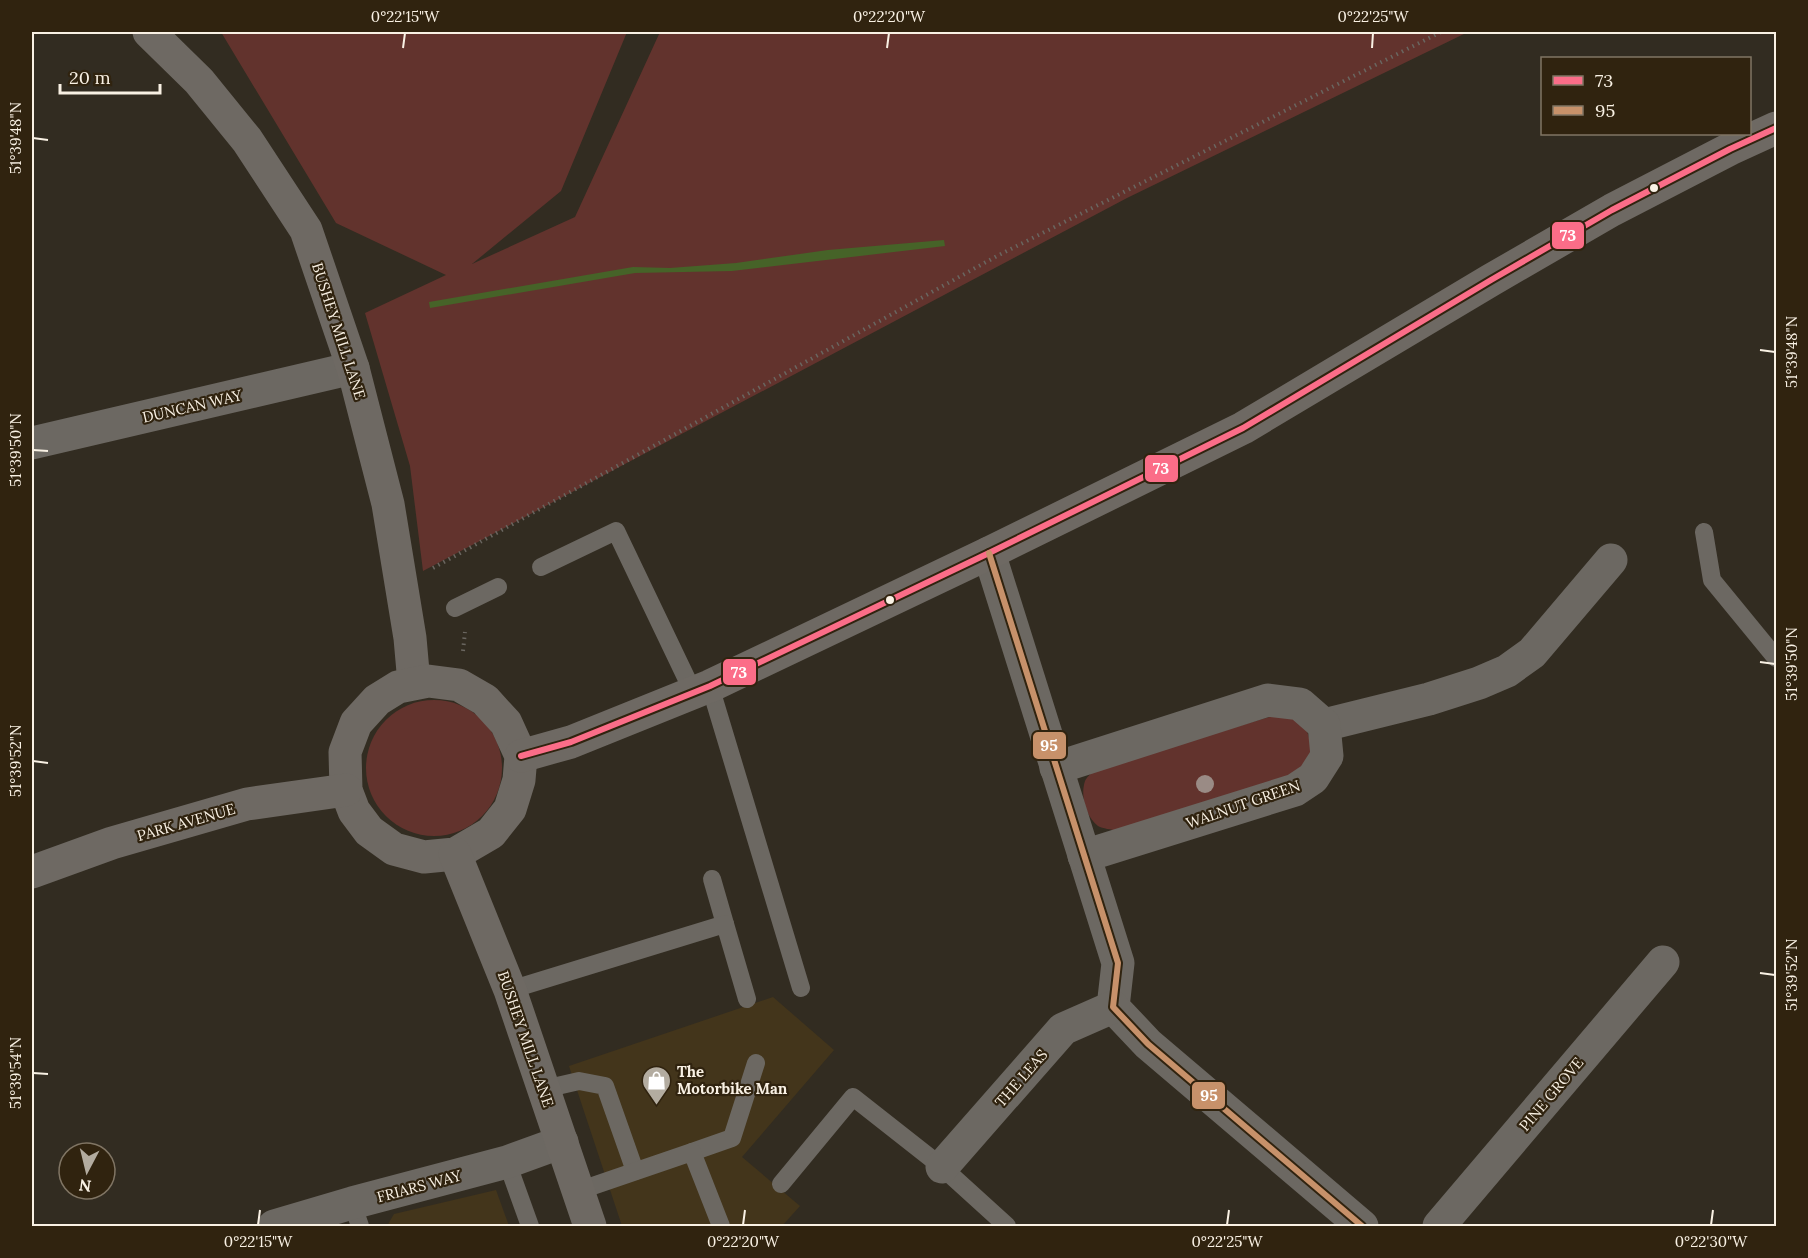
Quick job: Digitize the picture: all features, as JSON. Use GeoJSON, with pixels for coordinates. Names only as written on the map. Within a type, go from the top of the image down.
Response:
{"type":"FeatureCollection","features":[{"type":"Feature","properties":{"kind":"street","name":"BUSHEY MILL LANE"},"geometry":{"type":"LineString","coordinates":[[149,32],[199,81],[247,140],[306,230],[353,368],[388,504],[410,638],[414,683]]}},
{"type":"Feature","properties":{"kind":"street"},"geometry":{"type":"LineString","coordinates":[[521,756],[570,742],[701,689],[1243,428],[1612,210],[1776,128]]}},
{"type":"Feature","properties":{"kind":"street","name":"DUNCAN WAY"},"geometry":{"type":"LineString","coordinates":[[32,443],[353,368]]}},
{"type":"Feature","properties":{"kind":"street"},"geometry":{"type":"LineString","coordinates":[[989,552],[1118,963],[1113,1007],[1148,1044],[1362,1227]]}},
{"type":"Feature","properties":{"kind":"street"},"geometry":{"type":"LineString","coordinates":[[1056,768],[1268,700],[1300,704],[1324,725],[1430,699],[1479,683],[1507,671],[1532,653],[1611,560]]}},
{"type":"Feature","properties":{"kind":"street"},"geometry":{"type":"LineString","coordinates":[[428,681],[459,685],[485,700],[506,723],[521,756],[519,780],[510,809],[491,833],[455,854],[424,857],[394,849],[369,831],[354,811],[346,790],[345,752],[356,723],[376,700],[398,687],[414,683],[428,681]]}},
{"type":"Feature","properties":{"kind":"street","name":"WALNUT GREEN"},"geometry":{"type":"LineString","coordinates":[[1084,856],[1296,790],[1313,778],[1327,756],[1324,725]]}},
{"type":"Feature","properties":{"kind":"street","name":"PARK AVENUE"},"geometry":{"type":"LineString","coordinates":[[32,872],[112,843],[246,804],[346,790]]}},
{"type":"Feature","properties":{"kind":"street","name":"BUSHEY MILL LANE"},"geometry":{"type":"LineString","coordinates":[[455,854],[510,990],[590,1227]]}},
{"type":"Feature","properties":{"kind":"street","name":"PINE GROVE"},"geometry":{"type":"LineString","coordinates":[[1438,1227],[1664,962]]}},
{"type":"Feature","properties":{"kind":"street","name":"THE LEAS"},"geometry":{"type":"LineString","coordinates":[[942,1167],[1064,1029],[1113,1007]]}},
{"type":"Feature","properties":{"kind":"street","name":"FRIARS WAY"},"geometry":{"type":"LineString","coordinates":[[274,1227],[356,1215],[562,1142]]}},
{"type":"Feature","properties":{"kind":"lane"},"geometry":{"type":"LineString","coordinates":[[542,567],[616,531],[701,689],[801,988]]}},
{"type":"Feature","properties":{"kind":"lane"},"geometry":{"type":"LineString","coordinates":[[1704,532],[1713,580],[1776,657]]}},
{"type":"Feature","properties":{"kind":"lane"},"geometry":{"type":"LineString","coordinates":[[462,605],[498,587]]}},
{"type":"Feature","properties":{"kind":"lane"},"geometry":{"type":"LineString","coordinates":[[712,879],[747,999]]}},
{"type":"Feature","properties":{"kind":"lane"},"geometry":{"type":"LineString","coordinates":[[510,990],[725,924]]}},
{"type":"Feature","properties":{"kind":"lane"},"geometry":{"type":"LineString","coordinates":[[578,1191],[732,1138],[756,1063]]}},
{"type":"Feature","properties":{"kind":"lane"},"geometry":{"type":"LineString","coordinates":[[544,1089],[579,1081],[605,1086],[635,1171]]}},
{"type":"Feature","properties":{"kind":"lane"},"geometry":{"type":"LineString","coordinates":[[781,1184],[853,1097],[942,1167],[1007,1226]]}},
{"type":"Feature","properties":{"kind":"lane"},"geometry":{"type":"LineString","coordinates":[[692,1152],[721,1227]]}},
{"type":"Feature","properties":{"kind":"lane"},"geometry":{"type":"LineString","coordinates":[[507,1162],[530,1227]]}},
{"type":"Feature","properties":{"kind":"path"},"geometry":{"type":"LineString","coordinates":[[401,586],[997,256],[1441,32]]}},
{"type":"Feature","properties":{"kind":"path"},"geometry":{"type":"LineString","coordinates":[[459,685],[462,605]]}},
{"type":"Feature","properties":{"kind":"shaded area"},"geometry":{"type":"Polygon","coordinates":[[[221,32],[627,32],[561,191],[472,264],[575,217],[660,32],[1468,32],[1127,198],[423,571],[410,466],[365,313],[446,275],[336,223],[221,32]]]}},
{"type":"Feature","properties":{"kind":"shaded area"},"geometry":{"type":"Polygon","coordinates":[[[944,240],[945,246],[732,271],[635,273],[430,308],[429,302],[633,267],[670,268],[736,263],[828,250],[944,240]]]}},
{"type":"Feature","properties":{"kind":"shaded area"},"geometry":{"type":"Polygon","coordinates":[[[434,700],[460,705],[482,720],[497,742],[502,768],[497,794],[482,816],[460,831],[434,836],[408,831],[386,816],[371,794],[366,768],[371,742],[386,720],[408,705],[434,700]]]}},
{"type":"Feature","properties":{"kind":"shaded area"},"geometry":{"type":"Polygon","coordinates":[[[1276,715],[1292,715],[1297,718],[1305,727],[1309,738],[1312,755],[1295,778],[1117,831],[1098,826],[1087,812],[1083,793],[1085,781],[1098,767],[1276,715]]]}},
{"type":"Feature","properties":{"kind":"shaded area"},"geometry":{"type":"Polygon","coordinates":[[[773,997],[834,1050],[742,1157],[800,1206],[782,1226],[622,1226],[569,1066],[773,997]]]}},
{"type":"Feature","properties":{"kind":"shaded area"},"geometry":{"type":"Polygon","coordinates":[[[496,1190],[509,1226],[387,1226],[394,1214],[496,1190]]]}},
{"type":"Feature","properties":{"kind":"transit line","name":"73"},"geometry":{"type":"LineString","coordinates":[[521,756],[571,742],[710,686],[989,553],[1243,428],[1612,210],[1776,128]]}},
{"type":"Feature","properties":{"kind":"transit line","name":"95"},"geometry":{"type":"LineString","coordinates":[[989,553],[1118,963],[1113,1007],[1148,1044],[1362,1226]]}},
{"type":"Feature","properties":{"kind":"place","name":"The Motorbike Man"},"geometry":{"type":"Point","coordinates":[656,1106]}}]}
